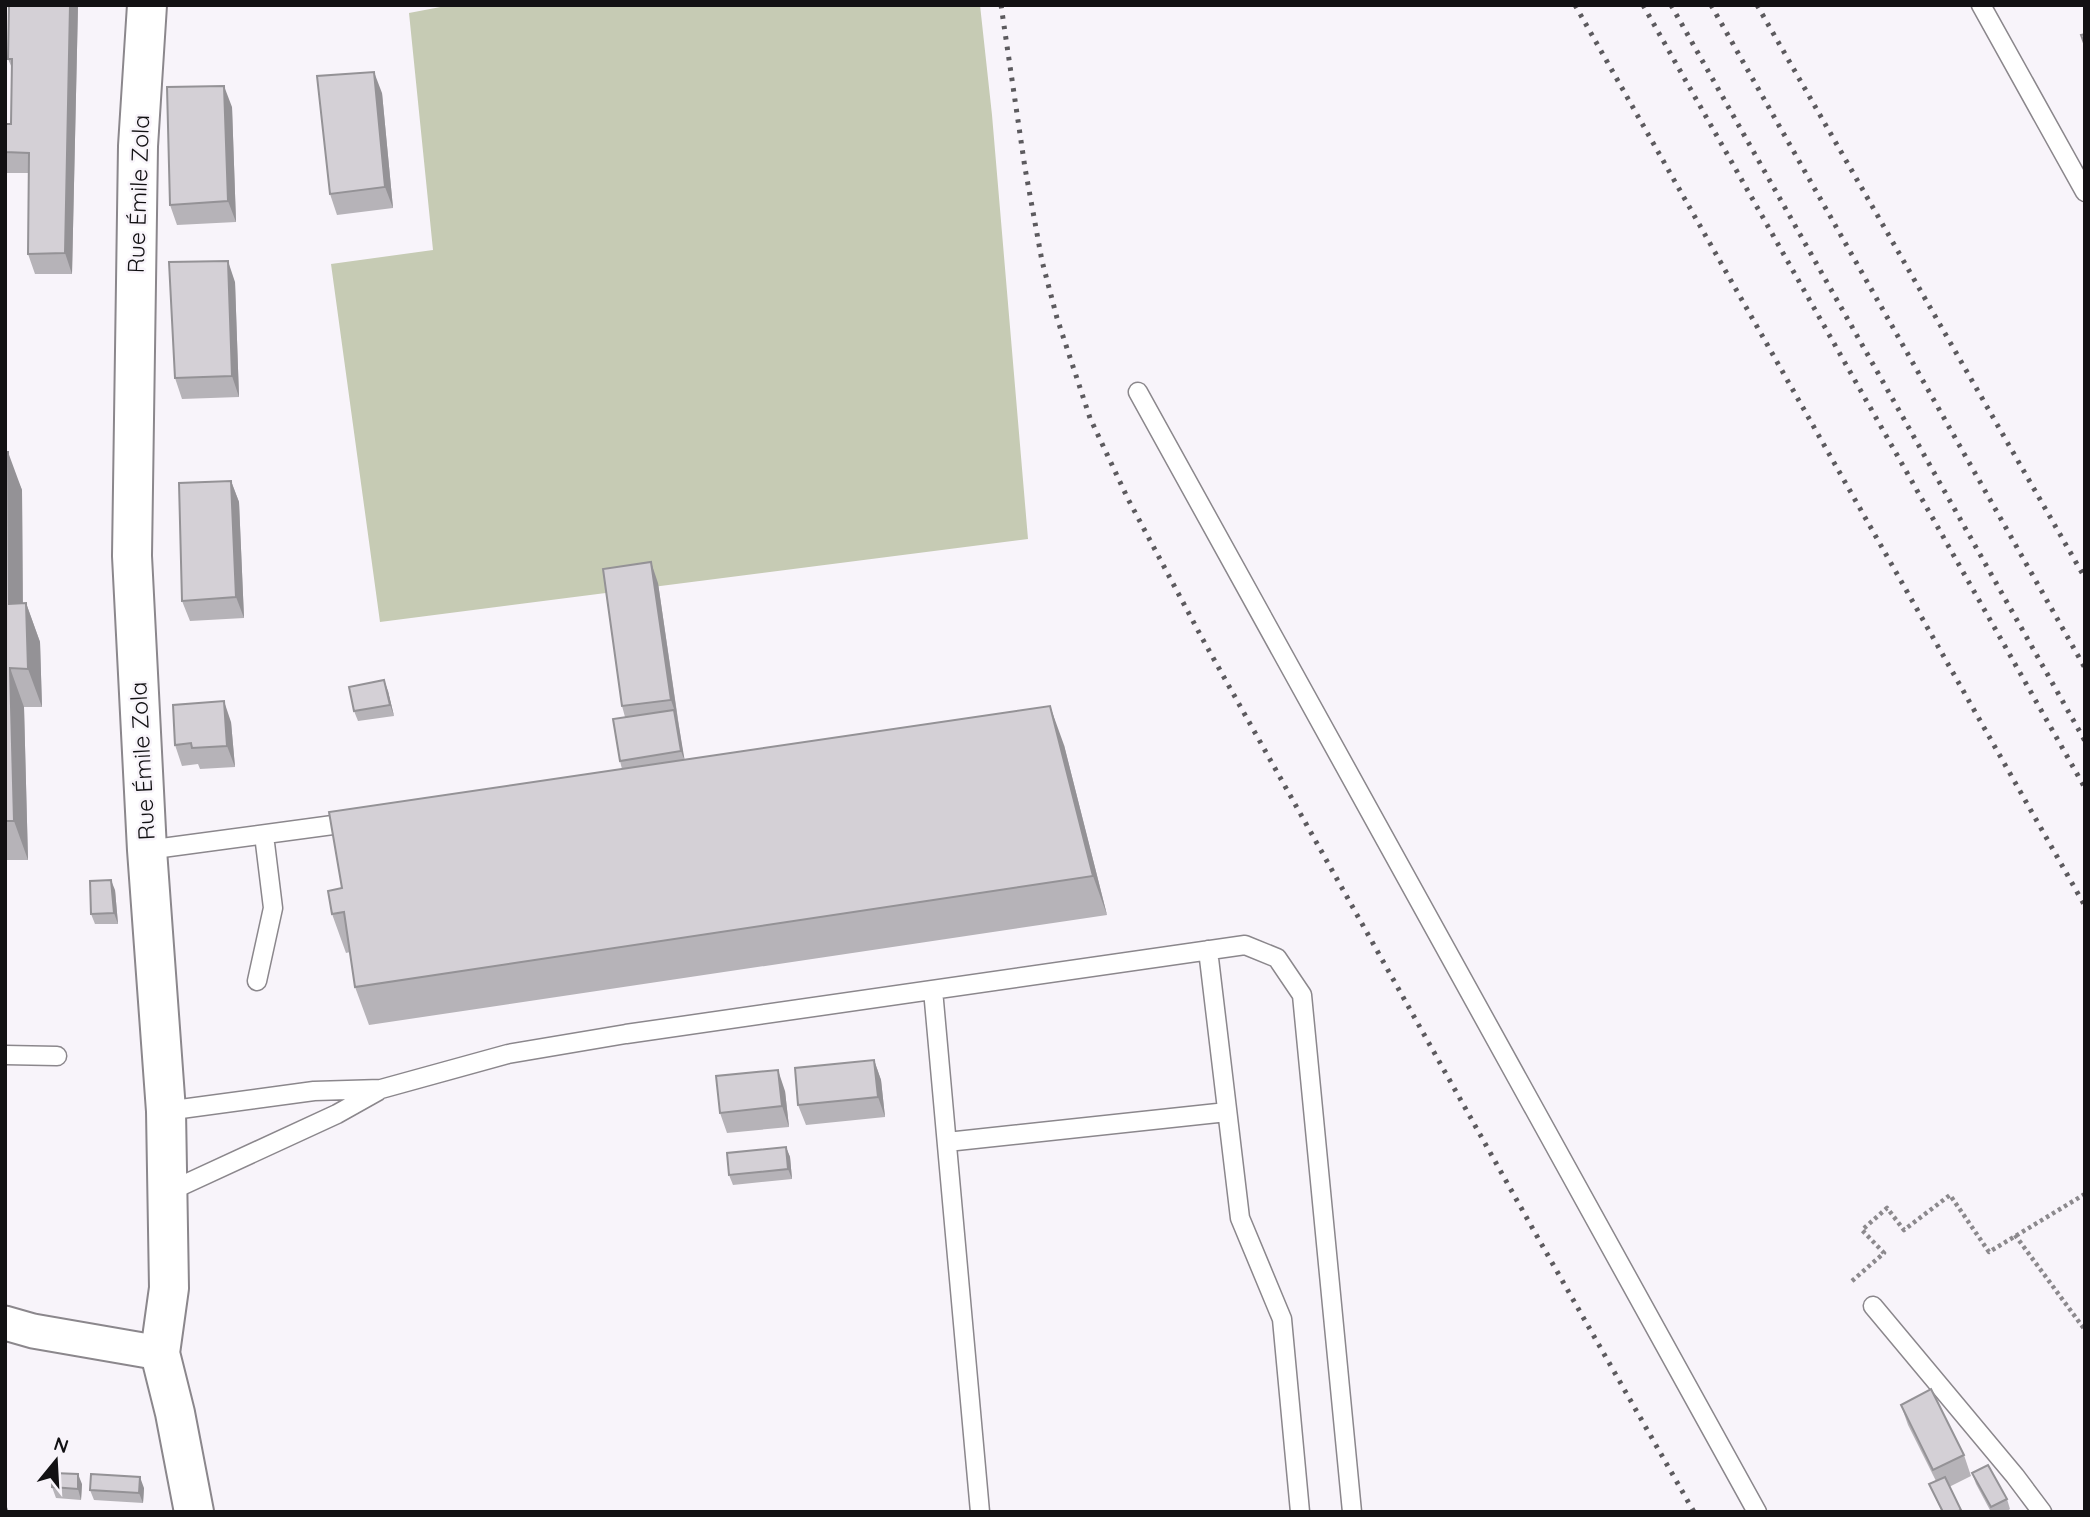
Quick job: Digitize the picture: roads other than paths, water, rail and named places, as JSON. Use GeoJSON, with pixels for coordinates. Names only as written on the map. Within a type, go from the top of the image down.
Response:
{"type":"FeatureCollection","features":[{"type":"Feature","properties":{"kind":"street","name":"Rue Émile Zola"},"geometry":{"type":"LineString","coordinates":[[147,5],[138,146],[132,556],[147,849],[166,1111],[169,1288],[160,1353],[175,1413],[194,1512]]}},
{"type":"Feature","properties":{"kind":"street"},"geometry":{"type":"LineString","coordinates":[[5,1323],[33,1331],[160,1353]]}},
{"type":"Feature","properties":{"kind":"lane"},"geometry":{"type":"LineString","coordinates":[[1981,5],[2085,192]]}},
{"type":"Feature","properties":{"kind":"lane"},"geometry":{"type":"LineString","coordinates":[[1138,392],[1757,1512]]}},
{"type":"Feature","properties":{"kind":"lane"},"geometry":{"type":"LineString","coordinates":[[147,849],[369,820]]}},
{"type":"Feature","properties":{"kind":"lane"},"geometry":{"type":"LineString","coordinates":[[257,981],[273,908],[264,835]]}},
{"type":"Feature","properties":{"kind":"lane"},"geometry":{"type":"LineString","coordinates":[[166,1111],[314,1091],[381,1089],[508,1054],[640,1032],[1245,945],[1277,958],[1302,995],[1352,1512]]}},
{"type":"Feature","properties":{"kind":"lane"},"geometry":{"type":"LineString","coordinates":[[1208,950],[1240,1218],[1282,1319],[1300,1512]]}},
{"type":"Feature","properties":{"kind":"lane"},"geometry":{"type":"LineString","coordinates":[[933,990],[980,1512]]}},
{"type":"Feature","properties":{"kind":"lane"},"geometry":{"type":"LineString","coordinates":[[5,1055],[57,1056]]}},
{"type":"Feature","properties":{"kind":"lane"},"geometry":{"type":"LineString","coordinates":[[168,1192],[337,1114],[381,1089]]}},
{"type":"Feature","properties":{"kind":"lane"},"geometry":{"type":"LineString","coordinates":[[947,1142],[1227,1112]]}},
{"type":"Feature","properties":{"kind":"lane"},"geometry":{"type":"LineString","coordinates":[[1873,1307],[2042,1512]]}},
{"type":"Feature","properties":{"kind":"railway"},"geometry":{"type":"LineString","coordinates":[[1001,5],[1042,261],[1057,318],[1090,418],[1128,499],[1202,638],[1694,1512]]}},
{"type":"Feature","properties":{"kind":"railway"},"geometry":{"type":"LineString","coordinates":[[1575,5],[2085,906]]}},
{"type":"Feature","properties":{"kind":"railway"},"geometry":{"type":"LineString","coordinates":[[1643,5],[2085,788]]}},
{"type":"Feature","properties":{"kind":"railway"},"geometry":{"type":"LineString","coordinates":[[1671,5],[2085,741]]}},
{"type":"Feature","properties":{"kind":"railway"},"geometry":{"type":"LineString","coordinates":[[1711,5],[2085,668]]}},
{"type":"Feature","properties":{"kind":"railway"},"geometry":{"type":"LineString","coordinates":[[1757,5],[2085,578]]}}]}
